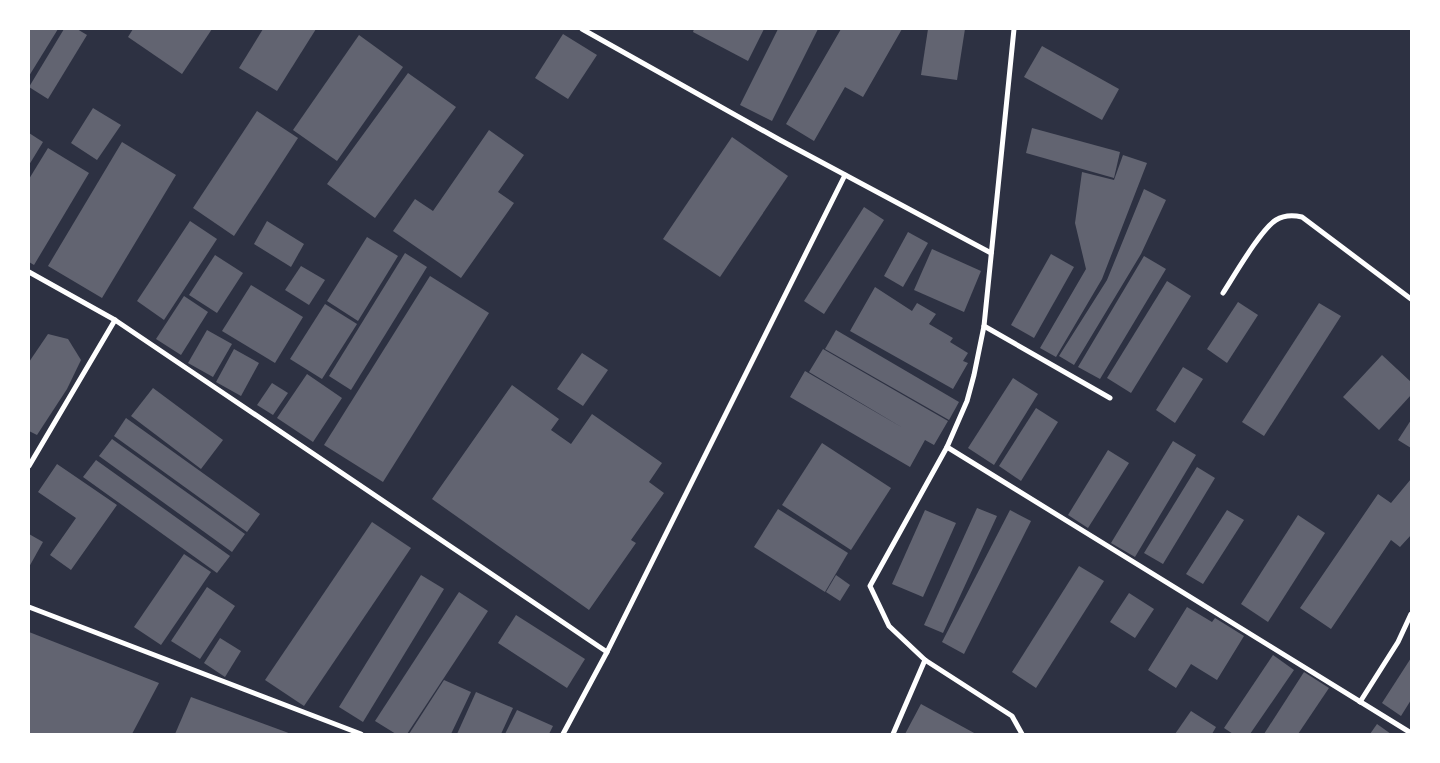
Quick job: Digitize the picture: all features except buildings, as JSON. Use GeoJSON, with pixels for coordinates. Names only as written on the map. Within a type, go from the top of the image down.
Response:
{"type":"FeatureCollection","features":[{"type":"Feature","properties":{"kind":"street"},"geometry":{"type":"LineString","coordinates":[[582,29],[592,31],[845,175],[991,253]]}},
{"type":"Feature","properties":{"kind":"street"},"geometry":{"type":"LineString","coordinates":[[1014,29],[984,326],[967,401],[947,447],[870,586],[889,626],[925,660],[1012,716],[1022,734]]}},
{"type":"Feature","properties":{"kind":"street"},"geometry":{"type":"LineString","coordinates":[[563,734],[607,652],[845,175]]}},
{"type":"Feature","properties":{"kind":"street"},"geometry":{"type":"LineString","coordinates":[[1222,293],[1268,225],[1282,217],[1292,215],[1302,217],[1411,299]]}},
{"type":"Feature","properties":{"kind":"street"},"geometry":{"type":"LineString","coordinates":[[29,272],[116,320],[607,652]]}},
{"type":"Feature","properties":{"kind":"street"},"geometry":{"type":"LineString","coordinates":[[29,466],[116,320]]}},
{"type":"Feature","properties":{"kind":"street"},"geometry":{"type":"LineString","coordinates":[[984,326],[1110,398]]}},
{"type":"Feature","properties":{"kind":"street"},"geometry":{"type":"LineString","coordinates":[[947,447],[1411,733]]}},
{"type":"Feature","properties":{"kind":"street"},"geometry":{"type":"LineString","coordinates":[[29,607],[361,734]]}},
{"type":"Feature","properties":{"kind":"street"},"geometry":{"type":"LineString","coordinates":[[1360,702],[1398,642],[1411,614]]}},
{"type":"Feature","properties":{"kind":"street"},"geometry":{"type":"LineString","coordinates":[[893,734],[925,660]]}}]}
